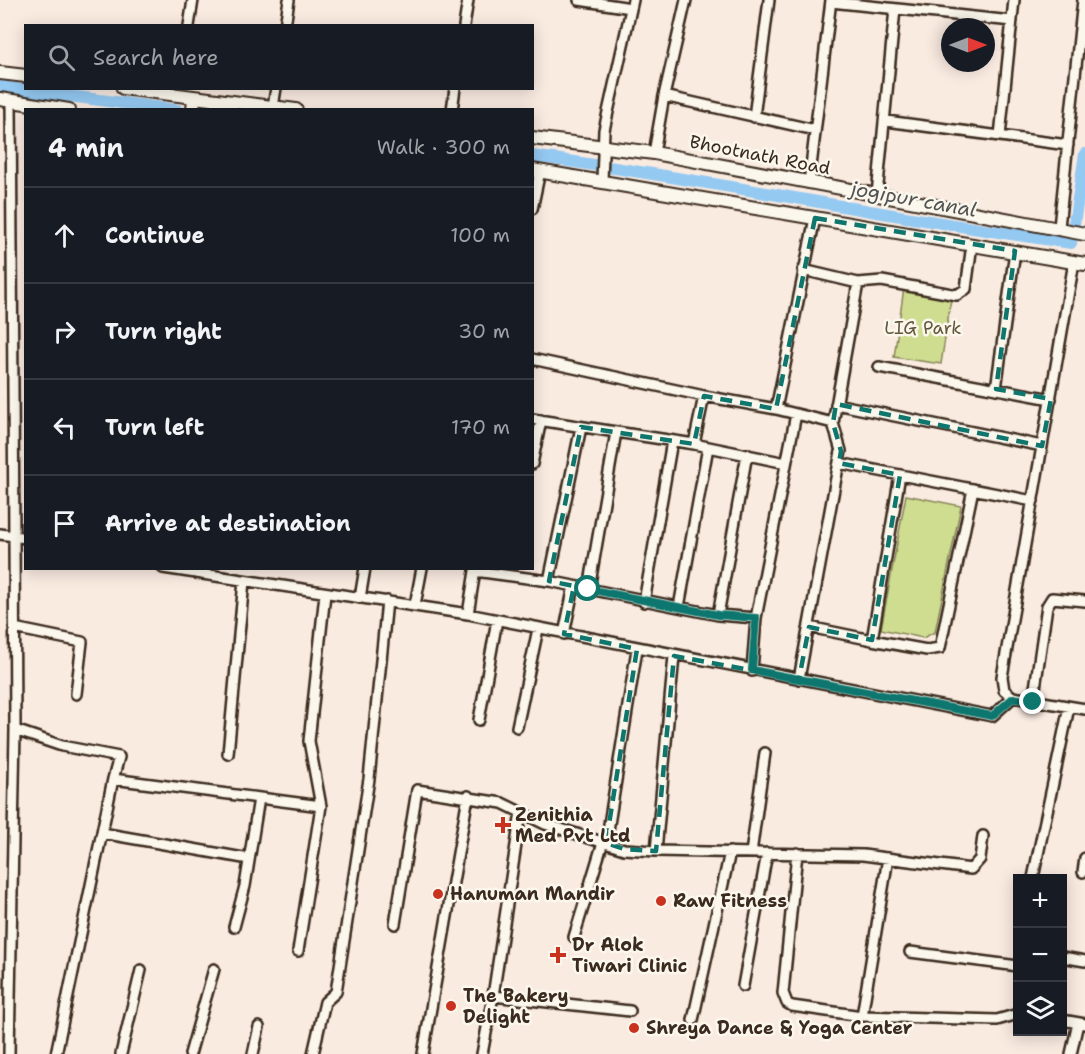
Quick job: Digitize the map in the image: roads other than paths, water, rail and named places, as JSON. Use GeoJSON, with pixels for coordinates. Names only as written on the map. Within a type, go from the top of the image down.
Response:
{"type":"FeatureCollection","features":[{"type":"Feature","properties":{"kind":"street"},"geometry":{"type":"LineString","coordinates":[[189,24],[193,0]]}},
{"type":"Feature","properties":{"kind":"street"},"geometry":{"type":"LineString","coordinates":[[285,24],[289,0]]}},
{"type":"Feature","properties":{"kind":"street"},"geometry":{"type":"LineString","coordinates":[[464,24],[468,0]]}},
{"type":"Feature","properties":{"kind":"street"},"geometry":{"type":"LineString","coordinates":[[579,0],[632,4],[604,130],[602,175]]}},
{"type":"Feature","properties":{"kind":"street"},"geometry":{"type":"LineString","coordinates":[[654,153],[664,96],[686,0]]}},
{"type":"Feature","properties":{"kind":"street"},"geometry":{"type":"LineString","coordinates":[[754,117],[769,0]]}},
{"type":"Feature","properties":{"kind":"street"},"geometry":{"type":"LineString","coordinates":[[1000,136],[1014,0]]}},
{"type":"Feature","properties":{"kind":"street"},"geometry":{"type":"LineString","coordinates":[[1064,228],[1068,145],[1083,0]]}},
{"type":"Feature","properties":{"kind":"street"},"geometry":{"type":"LineString","coordinates":[[809,183],[831,1],[1012,21]]}},
{"type":"Feature","properties":{"kind":"street"},"geometry":{"type":"LineString","coordinates":[[877,195],[886,121],[895,9]]}},
{"type":"Feature","properties":{"kind":"street"},"geometry":{"type":"LineString","coordinates":[[0,73],[24,76]]}},
{"type":"Feature","properties":{"kind":"street"},"geometry":{"type":"LineString","coordinates":[[150,90],[178,92],[193,102],[281,108]]}},
{"type":"Feature","properties":{"kind":"street"},"geometry":{"type":"LineString","coordinates":[[273,107],[276,90]]}},
{"type":"Feature","properties":{"kind":"street"},"geometry":{"type":"LineString","coordinates":[[452,108],[455,90]]}},
{"type":"Feature","properties":{"kind":"street"},"geometry":{"type":"LineString","coordinates":[[664,96],[815,130]]}},
{"type":"Feature","properties":{"kind":"street"},"geometry":{"type":"LineString","coordinates":[[9,1054],[15,730],[14,628],[7,535],[13,193],[6,99],[58,108]]}},
{"type":"Feature","properties":{"kind":"street"},"geometry":{"type":"LineString","coordinates":[[886,121],[1068,145]]}},
{"type":"Feature","properties":{"kind":"street","name":"Bhootnath Road"},"geometry":{"type":"LineString","coordinates":[[534,138],[604,150],[654,153],[1064,228],[1085,234]]}},
{"type":"Feature","properties":{"kind":"street"},"geometry":{"type":"LineString","coordinates":[[534,190],[536,171],[602,175],[814,218],[1080,263],[1050,399],[1002,677],[1004,690],[1013,698],[1085,709]]}},
{"type":"Feature","properties":{"kind":"street"},"geometry":{"type":"LineString","coordinates":[[13,193],[24,195]]}},
{"type":"Feature","properties":{"kind":"street"},"geometry":{"type":"LineString","coordinates":[[776,409],[814,218]]}},
{"type":"Feature","properties":{"kind":"street"},"geometry":{"type":"LineString","coordinates":[[803,270],[858,283],[882,280],[957,295],[966,289],[972,244]]}},
{"type":"Feature","properties":{"kind":"street"},"geometry":{"type":"LineString","coordinates":[[996,389],[1015,251]]}},
{"type":"Feature","properties":{"kind":"street"},"geometry":{"type":"LineString","coordinates":[[799,679],[841,451],[833,423],[858,283]]}},
{"type":"Feature","properties":{"kind":"street"},"geometry":{"type":"LineString","coordinates":[[534,360],[776,409],[833,423]]}},
{"type":"Feature","properties":{"kind":"street"},"geometry":{"type":"LineString","coordinates":[[879,367],[1050,399]]}},
{"type":"Feature","properties":{"kind":"street"},"geometry":{"type":"LineString","coordinates":[[694,444],[704,396]]}},
{"type":"Feature","properties":{"kind":"street"},"geometry":{"type":"LineString","coordinates":[[836,404],[1042,446]]}},
{"type":"Feature","properties":{"kind":"street"},"geometry":{"type":"LineString","coordinates":[[752,670],[756,618],[796,414]]}},
{"type":"Feature","properties":{"kind":"street"},"geometry":{"type":"LineString","coordinates":[[534,446],[537,419],[694,444],[786,463]]}},
{"type":"Feature","properties":{"kind":"street"},"geometry":{"type":"LineString","coordinates":[[549,581],[581,427]]}},
{"type":"Feature","properties":{"kind":"street"},"geometry":{"type":"LineString","coordinates":[[588,589],[616,432]]}},
{"type":"Feature","properties":{"kind":"street"},"geometry":{"type":"LineString","coordinates":[[644,602],[672,441]]}},
{"type":"Feature","properties":{"kind":"street"},"geometry":{"type":"LineString","coordinates":[[679,607],[708,447]]}},
{"type":"Feature","properties":{"kind":"street"},"geometry":{"type":"LineString","coordinates":[[718,615],[747,454]]}},
{"type":"Feature","properties":{"kind":"street"},"geometry":{"type":"LineString","coordinates":[[839,463],[1033,501]]}},
{"type":"Feature","properties":{"kind":"street"},"geometry":{"type":"LineString","coordinates":[[872,640],[900,475]]}},
{"type":"Feature","properties":{"kind":"street"},"geometry":{"type":"LineString","coordinates":[[809,627],[927,650],[940,648],[973,489]]}},
{"type":"Feature","properties":{"kind":"street"},"geometry":{"type":"LineString","coordinates":[[7,535],[24,538]]}},
{"type":"Feature","properties":{"kind":"street"},"geometry":{"type":"LineString","coordinates":[[183,570],[213,573],[244,581],[325,594],[387,600],[468,614],[637,649],[992,716],[1013,698]]}},
{"type":"Feature","properties":{"kind":"street"},"geometry":{"type":"LineString","coordinates":[[360,598],[365,570]]}},
{"type":"Feature","properties":{"kind":"street"},"geometry":{"type":"LineString","coordinates":[[415,605],[422,570]]}},
{"type":"Feature","properties":{"kind":"street"},"geometry":{"type":"LineString","coordinates":[[468,614],[475,570],[513,572],[644,602],[718,615],[756,618]]}},
{"type":"Feature","properties":{"kind":"street"},"geometry":{"type":"LineString","coordinates":[[228,754],[244,581]]}},
{"type":"Feature","properties":{"kind":"street"},"geometry":{"type":"LineString","coordinates":[[564,634],[574,586]]}},
{"type":"Feature","properties":{"kind":"street"},"geometry":{"type":"LineString","coordinates":[[298,951],[321,806],[309,741],[325,594]]}},
{"type":"Feature","properties":{"kind":"street"},"geometry":{"type":"LineString","coordinates":[[1033,702],[1047,606],[1052,598],[1085,601]]}},
{"type":"Feature","properties":{"kind":"street"},"geometry":{"type":"LineString","coordinates":[[314,1054],[325,1002],[336,992],[353,892],[373,748],[387,600]]}},
{"type":"Feature","properties":{"kind":"street"},"geometry":{"type":"LineString","coordinates":[[478,720],[497,620]]}},
{"type":"Feature","properties":{"kind":"street"},"geometry":{"type":"LineString","coordinates":[[14,628],[82,642],[76,694]]}},
{"type":"Feature","properties":{"kind":"street"},"geometry":{"type":"LineString","coordinates":[[517,728],[538,629]]}},
{"type":"Feature","properties":{"kind":"street"},"geometry":{"type":"LineString","coordinates":[[574,937],[605,843],[637,649]]}},
{"type":"Feature","properties":{"kind":"street"},"geometry":{"type":"LineString","coordinates":[[656,851],[674,656]]}},
{"type":"Feature","properties":{"kind":"street"},"geometry":{"type":"LineString","coordinates":[[1034,874],[1069,707]]}},
{"type":"Feature","properties":{"kind":"street"},"geometry":{"type":"LineString","coordinates":[[15,730],[62,746],[119,757],[56,1054]]}},
{"type":"Feature","properties":{"kind":"street"},"geometry":{"type":"LineString","coordinates":[[751,853],[765,753]]}},
{"type":"Feature","properties":{"kind":"street"},"geometry":{"type":"LineString","coordinates":[[113,779],[321,806]]}},
{"type":"Feature","properties":{"kind":"street"},"geometry":{"type":"LineString","coordinates":[[395,924],[417,790],[502,802],[545,824],[624,849],[796,853],[888,858],[971,869],[980,859],[983,836]]}},
{"type":"Feature","properties":{"kind":"street"},"geometry":{"type":"LineString","coordinates":[[423,1054],[468,796]]}},
{"type":"Feature","properties":{"kind":"street"},"geometry":{"type":"LineString","coordinates":[[234,927],[259,798]]}},
{"type":"Feature","properties":{"kind":"street"},"geometry":{"type":"LineString","coordinates":[[482,1054],[521,812]]}},
{"type":"Feature","properties":{"kind":"street"},"geometry":{"type":"LineString","coordinates":[[102,833],[249,859]]}},
{"type":"Feature","properties":{"kind":"street"},"geometry":{"type":"LineString","coordinates":[[693,1020],[730,852]]}},
{"type":"Feature","properties":{"kind":"street"},"geometry":{"type":"LineString","coordinates":[[743,986],[767,853]]}},
{"type":"Feature","properties":{"kind":"street"},"geometry":{"type":"LineString","coordinates":[[796,853],[784,998],[792,1006],[862,1016],[997,1020],[1013,1015]]}},
{"type":"Feature","properties":{"kind":"street"},"geometry":{"type":"LineString","coordinates":[[862,1016],[888,858]]}},
{"type":"Feature","properties":{"kind":"street"},"geometry":{"type":"LineString","coordinates":[[1083,872],[1085,858]]}},
{"type":"Feature","properties":{"kind":"street"},"geometry":{"type":"LineString","coordinates":[[910,952],[1013,965]]}},
{"type":"Feature","properties":{"kind":"street"},"geometry":{"type":"LineString","coordinates":[[1067,958],[1085,961]]}},
{"type":"Feature","properties":{"kind":"street"},"geometry":{"type":"LineString","coordinates":[[190,1054],[214,969]]}},
{"type":"Feature","properties":{"kind":"street"},"geometry":{"type":"LineString","coordinates":[[121,1054],[141,970]]}},
{"type":"Feature","properties":{"kind":"street"},"geometry":{"type":"LineString","coordinates":[[493,996],[630,1011]]}},
{"type":"Feature","properties":{"kind":"street"},"geometry":{"type":"LineString","coordinates":[[1071,1054],[1081,1023]]}},
{"type":"Feature","properties":{"kind":"street"},"geometry":{"type":"LineString","coordinates":[[253,1054],[260,1028]]}},
{"type":"Feature","properties":{"kind":"waterway"},"geometry":{"type":"LineString","coordinates":[[0,87],[162,108]]}},
{"type":"Feature","properties":{"kind":"waterway","name":"jogipur canal"},"geometry":{"type":"LineString","coordinates":[[534,156],[1071,243],[1085,154]]}},
{"type":"Feature","properties":{"kind":"place","name":"Zenithia Med Pvt Ltd"},"geometry":{"type":"Point","coordinates":[503,825]}},
{"type":"Feature","properties":{"kind":"place","name":"Hanuman Mandir"},"geometry":{"type":"Point","coordinates":[438,894]}},
{"type":"Feature","properties":{"kind":"place","name":"Raw Fitness"},"geometry":{"type":"Point","coordinates":[661,901]}},
{"type":"Feature","properties":{"kind":"place","name":"Dr Alok Tiwari Clinic"},"geometry":{"type":"Point","coordinates":[558,955]}},
{"type":"Feature","properties":{"kind":"place","name":"The Bakery Delight"},"geometry":{"type":"Point","coordinates":[451,1006]}},
{"type":"Feature","properties":{"kind":"place","name":"Shreya Dance & Yoga Center"},"geometry":{"type":"Point","coordinates":[634,1028]}},
{"type":"Feature","properties":{"kind":"park label","name":"LIG Park"},"geometry":{"type":"Point","coordinates":[923,328]}}]}
